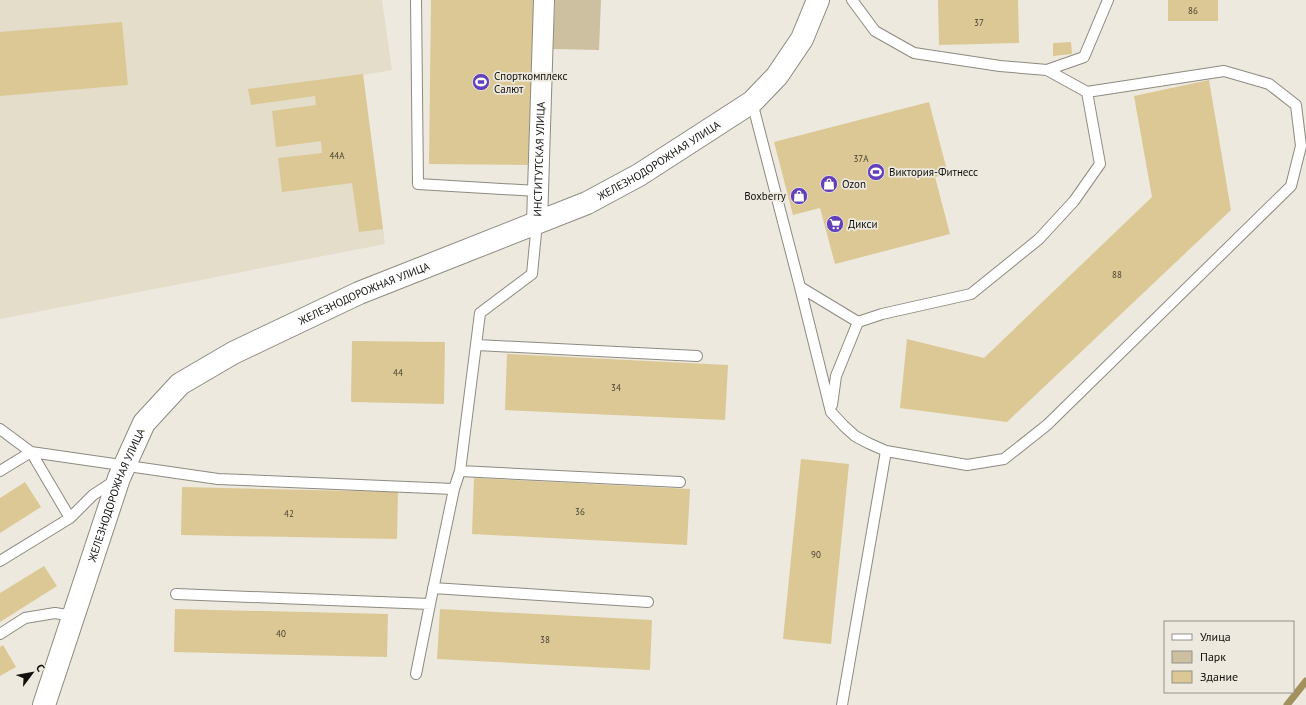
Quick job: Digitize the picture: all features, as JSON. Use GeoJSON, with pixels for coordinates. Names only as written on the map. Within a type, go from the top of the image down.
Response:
{"type":"FeatureCollection","features":[{"type":"Feature","properties":{"kind":"street","name":"ИНСТИТУТСКАЯ УЛИЦА"},"geometry":{"type":"LineString","coordinates":[[536,223],[544,0]]}},
{"type":"Feature","properties":{"kind":"street","name":"ЖЕЛЕЗНОДОРОЖНАЯ УЛИЦА"},"geometry":{"type":"LineString","coordinates":[[44,705],[122,472],[144,423],[180,384],[233,353],[360,293],[587,203],[639,175],[752,102],[777,76],[802,39],[818,0]]}},
{"type":"Feature","properties":{"kind":"lane"},"geometry":{"type":"LineString","coordinates":[[416,0],[418,184],[537,192]]}},
{"type":"Feature","properties":{"kind":"lane"},"geometry":{"type":"LineString","coordinates":[[752,102],[831,412],[855,436],[886,451],[967,465],[1004,459],[1047,425],[1291,186],[1301,146],[1296,105],[1269,84],[1224,71],[1087,92],[1047,70],[1000,66],[914,53],[875,30],[852,0]]}},
{"type":"Feature","properties":{"kind":"lane"},"geometry":{"type":"LineString","coordinates":[[1047,70],[1084,57],[1108,0]]}},
{"type":"Feature","properties":{"kind":"lane"},"geometry":{"type":"LineString","coordinates":[[831,412],[836,376],[858,322],[882,314],[971,294],[1039,239],[1074,201],[1100,164],[1087,92]]}},
{"type":"Feature","properties":{"kind":"lane"},"geometry":{"type":"LineString","coordinates":[[416,674],[454,489],[460,471],[480,313],[532,274],[536,223]]}},
{"type":"Feature","properties":{"kind":"lane"},"geometry":{"type":"LineString","coordinates":[[800,287],[858,322]]}},
{"type":"Feature","properties":{"kind":"lane"},"geometry":{"type":"LineString","coordinates":[[477,345],[697,356]]}},
{"type":"Feature","properties":{"kind":"lane"},"geometry":{"type":"LineString","coordinates":[[0,429],[31,452],[70,518]]}},
{"type":"Feature","properties":{"kind":"lane"},"geometry":{"type":"LineString","coordinates":[[842,705],[886,451]]}},
{"type":"Feature","properties":{"kind":"lane"},"geometry":{"type":"LineString","coordinates":[[0,471],[31,452],[122,472],[218,479],[454,489]]}},
{"type":"Feature","properties":{"kind":"lane"},"geometry":{"type":"LineString","coordinates":[[460,471],[680,482]]}},
{"type":"Feature","properties":{"kind":"lane"},"geometry":{"type":"LineString","coordinates":[[0,561],[70,518],[93,494],[122,472]]}},
{"type":"Feature","properties":{"kind":"lane"},"geometry":{"type":"LineString","coordinates":[[433,588],[648,602]]}},
{"type":"Feature","properties":{"kind":"lane"},"geometry":{"type":"LineString","coordinates":[[176,594],[430,604]]}},
{"type":"Feature","properties":{"kind":"lane"},"geometry":{"type":"LineString","coordinates":[[0,634],[25,618],[55,613],[73,616]]}},
{"type":"Feature","properties":{"kind":"shaded area"},"geometry":{"type":"Polygon","coordinates":[[[0,0],[382,0],[392,70],[363,75],[385,244],[0,319],[0,0]]]}},
{"type":"Feature","properties":{"kind":"green space"},"geometry":{"type":"Polygon","coordinates":[[[555,0],[601,0],[599,50],[553,49],[555,0]]]}},
{"type":"Feature","properties":{"kind":"building","name":"Спорткомплекс Салют"},"geometry":{"type":"Polygon","coordinates":[[[431,0],[534,0],[531,165],[429,164],[431,0]]]}},
{"type":"Feature","properties":{"kind":"building"},"geometry":{"type":"Polygon","coordinates":[[[938,0],[1018,0],[1019,43],[939,45],[938,0]]]}},
{"type":"Feature","properties":{"kind":"building"},"geometry":{"type":"Polygon","coordinates":[[[1168,0],[1218,0],[1218,21],[1168,21],[1168,0]]]}},
{"type":"Feature","properties":{"kind":"building"},"geometry":{"type":"Polygon","coordinates":[[[122,22],[128,85],[0,96],[0,32],[122,22]]]}},
{"type":"Feature","properties":{"kind":"building"},"geometry":{"type":"Polygon","coordinates":[[[1071,42],[1072,54],[1053,56],[1053,43],[1071,42]]]}},
{"type":"Feature","properties":{"kind":"building"},"geometry":{"type":"Polygon","coordinates":[[[363,74],[383,229],[359,232],[352,183],[282,192],[278,158],[322,153],[321,141],[276,147],[272,111],[316,105],[315,96],[251,105],[248,89],[363,74]]]}},
{"type":"Feature","properties":{"kind":"building"},"geometry":{"type":"Polygon","coordinates":[[[1209,80],[1231,210],[1007,422],[900,408],[907,339],[984,358],[1152,197],[1134,96],[1209,80]]]}},
{"type":"Feature","properties":{"kind":"building"},"geometry":{"type":"Polygon","coordinates":[[[929,102],[948,174],[935,177],[950,234],[835,264],[820,208],[793,215],[774,142],[929,102]]]}},
{"type":"Feature","properties":{"kind":"building"},"geometry":{"type":"Polygon","coordinates":[[[352,341],[445,342],[444,404],[351,402],[352,341]]]}},
{"type":"Feature","properties":{"kind":"building"},"geometry":{"type":"Polygon","coordinates":[[[507,354],[728,365],[725,420],[505,410],[507,354]]]}},
{"type":"Feature","properties":{"kind":"building"},"geometry":{"type":"Polygon","coordinates":[[[801,459],[849,464],[831,644],[783,639],[801,459]]]}},
{"type":"Feature","properties":{"kind":"building"},"geometry":{"type":"Polygon","coordinates":[[[474,478],[690,489],[687,545],[472,534],[474,478]]]}},
{"type":"Feature","properties":{"kind":"building"},"geometry":{"type":"Polygon","coordinates":[[[25,482],[41,507],[0,533],[0,498],[25,482]]]}},
{"type":"Feature","properties":{"kind":"building"},"geometry":{"type":"Polygon","coordinates":[[[182,487],[398,492],[397,539],[181,535],[182,487]]]}},
{"type":"Feature","properties":{"kind":"building"},"geometry":{"type":"Polygon","coordinates":[[[44,566],[57,586],[0,622],[0,593],[44,566]]]}},
{"type":"Feature","properties":{"kind":"building"},"geometry":{"type":"Polygon","coordinates":[[[175,609],[388,614],[387,657],[174,652],[175,609]]]}},
{"type":"Feature","properties":{"kind":"building"},"geometry":{"type":"Polygon","coordinates":[[[440,609],[652,620],[650,670],[437,659],[440,609]]]}},
{"type":"Feature","properties":{"kind":"building"},"geometry":{"type":"Polygon","coordinates":[[[3,645],[16,667],[0,676],[0,647],[3,645]]]}},
{"type":"Feature","properties":{"kind":"waterway"},"geometry":{"type":"LineString","coordinates":[[1287,705],[1306,681]]}},
{"type":"Feature","properties":{"kind":"place","name":"Спорткомплекс Салют"},"geometry":{"type":"Point","coordinates":[481,82]}},
{"type":"Feature","properties":{"kind":"place","name":"Виктория-Фитнесс"},"geometry":{"type":"Point","coordinates":[876,172]}},
{"type":"Feature","properties":{"kind":"place","name":"Ozon"},"geometry":{"type":"Point","coordinates":[829,184]}},
{"type":"Feature","properties":{"kind":"place","name":"Boxberry"},"geometry":{"type":"Point","coordinates":[799,196]}},
{"type":"Feature","properties":{"kind":"place","name":"Дикси"},"geometry":{"type":"Point","coordinates":[835,224]}}]}
